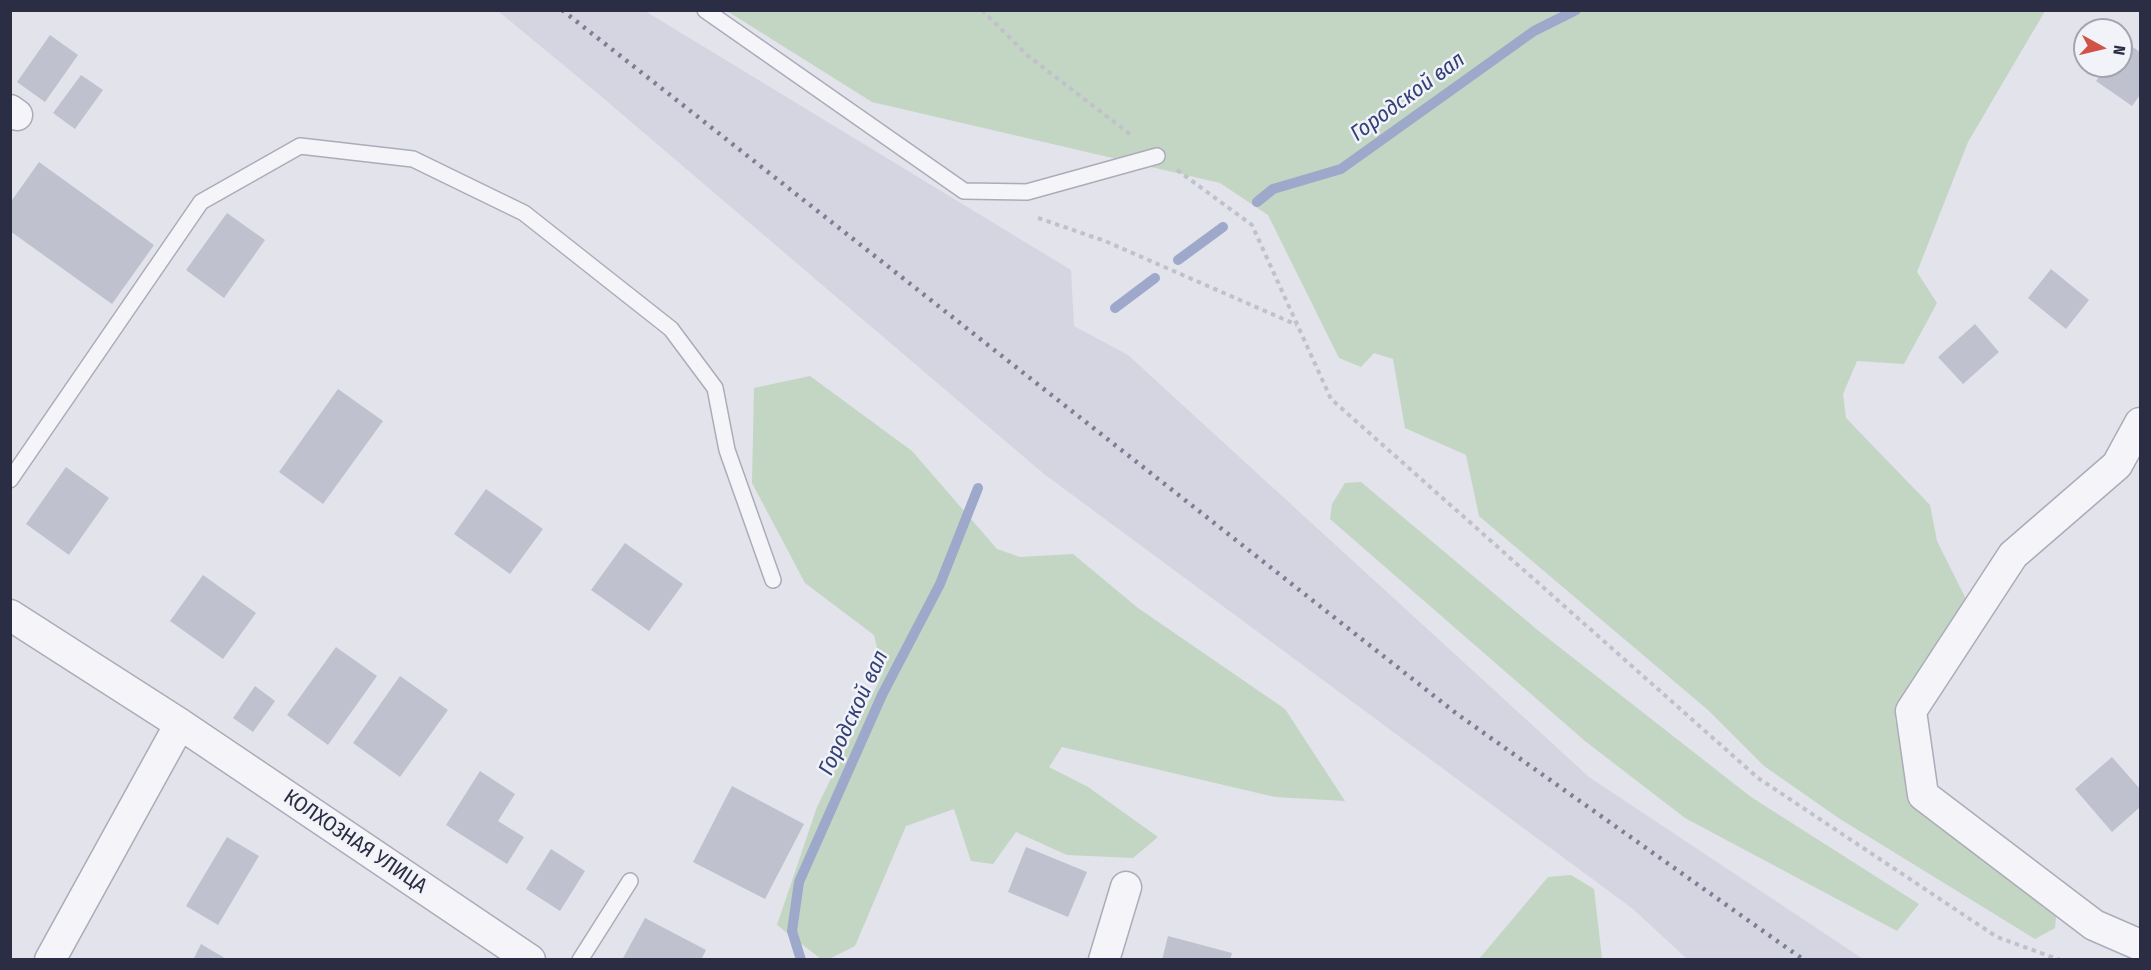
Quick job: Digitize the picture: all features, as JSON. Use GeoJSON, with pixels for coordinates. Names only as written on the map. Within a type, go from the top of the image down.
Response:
{"type":"FeatureCollection","features":[{"type":"Feature","properties":{"kind":"street"},"geometry":{"type":"LineString","coordinates":[[2140,423],[2117,465],[2013,555],[1911,711],[1923,795],[2094,925],[2140,945]]}},
{"type":"Feature","properties":{"kind":"street","name":"КОЛХОЗНАЯ УЛИЦА"},"geometry":{"type":"LineString","coordinates":[[10,615],[180,724],[530,960]]}},
{"type":"Feature","properties":{"kind":"street"},"geometry":{"type":"LineString","coordinates":[[50,960],[180,724]]}},
{"type":"Feature","properties":{"kind":"street"},"geometry":{"type":"LineString","coordinates":[[1104,960],[1126,887]]}},
{"type":"Feature","properties":{"kind":"lane"},"geometry":{"type":"LineString","coordinates":[[705,10],[964,191],[1027,192],[1157,156]]}},
{"type":"Feature","properties":{"kind":"lane"},"geometry":{"type":"LineString","coordinates":[[10,480],[201,202],[300,146],[413,159],[524,213],[671,329],[715,388],[727,450],[773,580]]}},
{"type":"Feature","properties":{"kind":"lane"},"geometry":{"type":"LineString","coordinates":[[580,960],[630,881]]}},
{"type":"Feature","properties":{"kind":"path"},"geometry":{"type":"LineString","coordinates":[[982,10],[1027,55],[1157,156],[1252,225],[1330,399],[1758,778],[1997,937],[2060,960]]}},
{"type":"Feature","properties":{"kind":"path"},"geometry":{"type":"LineString","coordinates":[[1029,214],[1105,241],[1298,326]]}},
{"type":"Feature","properties":{"kind":"shaded area"},"geometry":{"type":"Polygon","coordinates":[[[498,11],[645,11],[1071,270],[1074,326],[1128,355],[1589,777],[1863,959],[1687,959],[1633,909],[1044,474],[498,11]]]}},
{"type":"Feature","properties":{"kind":"green space"},"geometry":{"type":"Polygon","coordinates":[[[727,11],[2045,11],[1968,142],[1917,272],[1937,303],[1904,364],[1857,361],[1843,394],[1846,418],[1930,505],[1937,541],[1966,599],[1895,719],[1915,795],[2057,907],[2055,928],[2035,939],[1840,819],[1764,766],[1708,710],[1479,516],[1466,455],[1405,428],[1393,359],[1374,353],[1361,367],[1339,358],[1268,215],[1220,183],[872,102],[727,11]]]}},
{"type":"Feature","properties":{"kind":"green space"},"geometry":{"type":"Polygon","coordinates":[[[810,376],[912,451],[997,549],[1020,557],[1073,554],[1138,608],[1285,709],[1345,801],[1275,797],[1062,747],[1049,767],[1088,787],[1158,837],[1133,858],[1067,855],[1016,832],[993,864],[971,861],[954,809],[906,826],[855,946],[829,959],[821,959],[777,925],[817,807],[883,673],[874,635],[805,583],[752,483],[754,388],[810,376]]]}},
{"type":"Feature","properties":{"kind":"green space"},"geometry":{"type":"Polygon","coordinates":[[[1361,482],[1540,632],[1751,797],[1919,904],[1897,931],[1685,818],[1585,741],[1330,519],[1332,504],[1345,483],[1361,482]]]}},
{"type":"Feature","properties":{"kind":"green space"},"geometry":{"type":"Polygon","coordinates":[[[1571,875],[1594,889],[1602,958],[1604,959],[1479,959],[1548,877],[1571,875]]]}},
{"type":"Feature","properties":{"kind":"building"},"geometry":{"type":"Polygon","coordinates":[[[50,35],[78,55],[45,102],[17,82],[50,35]]]}},
{"type":"Feature","properties":{"kind":"building"},"geometry":{"type":"Polygon","coordinates":[[[2133,47],[2140,52],[2140,95],[2132,106],[2096,81],[2098,78],[2133,78],[2133,47]]]}},
{"type":"Feature","properties":{"kind":"building"},"geometry":{"type":"Polygon","coordinates":[[[81,75],[103,90],[75,129],[53,113],[81,75]]]}},
{"type":"Feature","properties":{"kind":"building"},"geometry":{"type":"Polygon","coordinates":[[[39,162],[154,245],[112,304],[10,231],[10,203],[39,162]]]}},
{"type":"Feature","properties":{"kind":"building"},"geometry":{"type":"Polygon","coordinates":[[[227,213],[265,240],[224,298],[186,270],[227,213]]]}},
{"type":"Feature","properties":{"kind":"building"},"geometry":{"type":"Polygon","coordinates":[[[2051,269],[2089,300],[2066,329],[2028,298],[2051,269]]]}},
{"type":"Feature","properties":{"kind":"building"},"geometry":{"type":"Polygon","coordinates":[[[1975,324],[1999,352],[1963,384],[1938,357],[1975,324]]]}},
{"type":"Feature","properties":{"kind":"building"},"geometry":{"type":"Polygon","coordinates":[[[338,389],[383,421],[323,504],[279,472],[338,389]]]}},
{"type":"Feature","properties":{"kind":"building"},"geometry":{"type":"Polygon","coordinates":[[[66,467],[109,498],[69,555],[26,524],[66,467]]]}},
{"type":"Feature","properties":{"kind":"building"},"geometry":{"type":"Polygon","coordinates":[[[486,489],[543,529],[510,574],[454,534],[486,489]]]}},
{"type":"Feature","properties":{"kind":"building"},"geometry":{"type":"Polygon","coordinates":[[[625,543],[683,584],[649,631],[591,590],[625,543]]]}},
{"type":"Feature","properties":{"kind":"building"},"geometry":{"type":"Polygon","coordinates":[[[203,575],[256,613],[223,659],[170,621],[203,575]]]}},
{"type":"Feature","properties":{"kind":"building"},"geometry":{"type":"Polygon","coordinates":[[[336,647],[377,676],[328,745],[287,715],[336,647]]]}},
{"type":"Feature","properties":{"kind":"building"},"geometry":{"type":"Polygon","coordinates":[[[400,676],[448,710],[400,777],[353,743],[400,676]]]}},
{"type":"Feature","properties":{"kind":"building"},"geometry":{"type":"Polygon","coordinates":[[[255,686],[275,701],[253,732],[233,718],[255,686]]]}},
{"type":"Feature","properties":{"kind":"building"},"geometry":{"type":"Polygon","coordinates":[[[2112,757],[2140,789],[2140,807],[2112,832],[2075,789],[2112,757]]]}},
{"type":"Feature","properties":{"kind":"building"},"geometry":{"type":"Polygon","coordinates":[[[480,771],[515,794],[498,821],[524,837],[507,864],[446,825],[480,771]]]}},
{"type":"Feature","properties":{"kind":"building"},"geometry":{"type":"Polygon","coordinates":[[[732,786],[804,824],[765,899],[693,862],[732,786]]]}},
{"type":"Feature","properties":{"kind":"building"},"geometry":{"type":"Polygon","coordinates":[[[227,837],[259,856],[218,925],[186,906],[227,837]]]}},
{"type":"Feature","properties":{"kind":"building"},"geometry":{"type":"Polygon","coordinates":[[[1026,847],[1087,872],[1068,917],[1008,892],[1026,847]]]}},
{"type":"Feature","properties":{"kind":"building"},"geometry":{"type":"Polygon","coordinates":[[[551,849],[585,871],[560,911],[526,889],[551,849]]]}},
{"type":"Feature","properties":{"kind":"building"},"geometry":{"type":"Polygon","coordinates":[[[645,918],[706,950],[701,960],[622,960],[645,918]]]}},
{"type":"Feature","properties":{"kind":"building"},"geometry":{"type":"Polygon","coordinates":[[[1168,936],[1232,953],[1230,960],[1162,960],[1168,936]]]}},
{"type":"Feature","properties":{"kind":"building"},"geometry":{"type":"Polygon","coordinates":[[[201,944],[228,960],[193,960],[201,944]]]}},
{"type":"Feature","properties":{"kind":"waterway","name":"Городской вал"},"geometry":{"type":"LineString","coordinates":[[1257,202],[1273,189],[1341,169],[1534,31],[1576,10]]}},
{"type":"Feature","properties":{"kind":"waterway","name":"Городской вал"},"geometry":{"type":"LineString","coordinates":[[1178,260],[1223,227]]}},
{"type":"Feature","properties":{"kind":"waterway","name":"Городской вал"},"geometry":{"type":"LineString","coordinates":[[1115,308],[1155,278]]}},
{"type":"Feature","properties":{"kind":"waterway","name":"Городской вал"},"geometry":{"type":"LineString","coordinates":[[801,960],[792,931],[799,882],[882,695],[940,584],[978,488]]}},
{"type":"Feature","properties":{"kind":"railway"},"geometry":{"type":"LineString","coordinates":[[562,10],[1457,714],[1804,960]]}}]}
